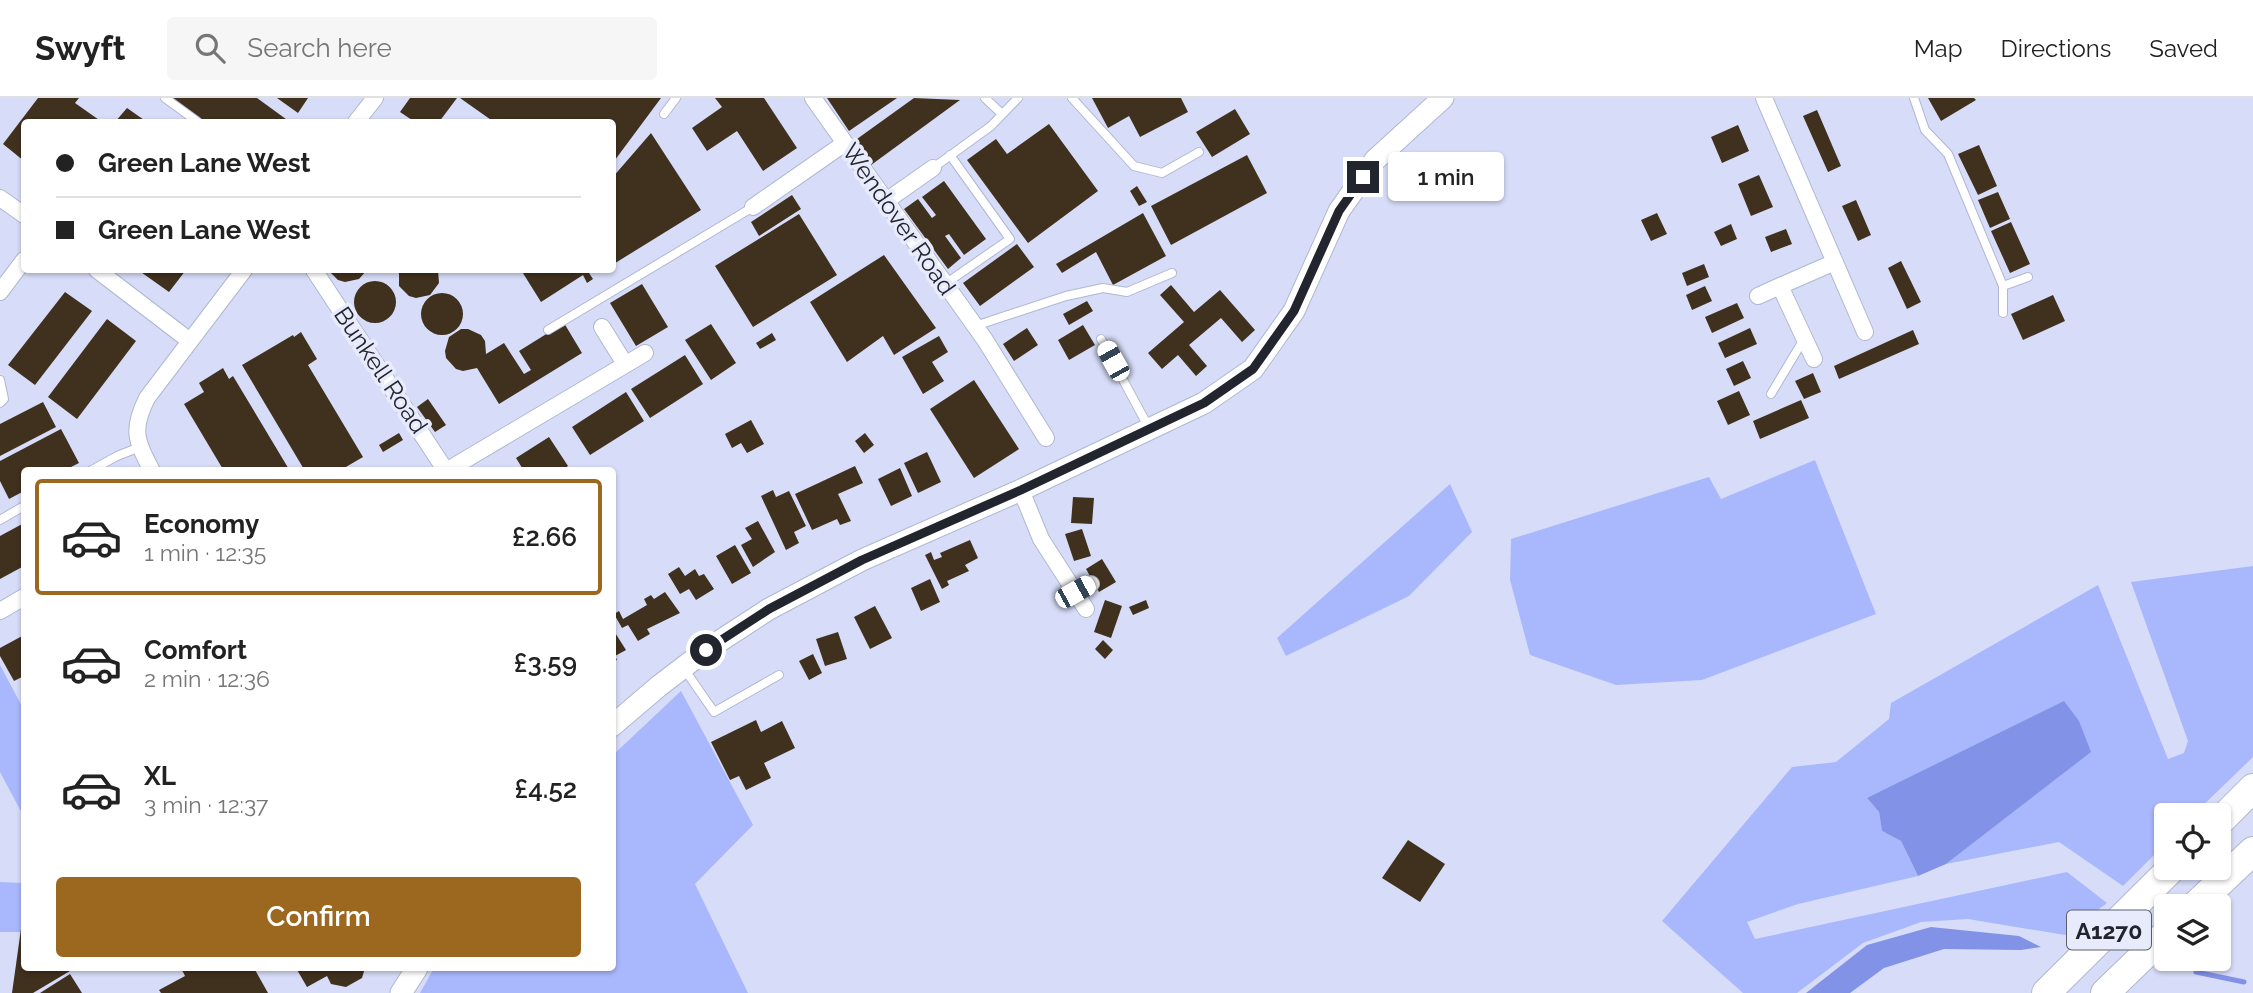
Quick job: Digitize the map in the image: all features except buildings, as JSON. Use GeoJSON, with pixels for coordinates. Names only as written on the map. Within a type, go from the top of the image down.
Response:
{"type":"FeatureCollection","features":[{"type":"Feature","properties":{"kind":"highway"},"geometry":{"type":"LineString","coordinates":[[2231,810],[2253,788]]}},
{"type":"Feature","properties":{"kind":"highway"},"geometry":{"type":"LineString","coordinates":[[2207,894],[2253,850]]}},
{"type":"Feature","properties":{"kind":"highway","name":"A1270"},"geometry":{"type":"LineString","coordinates":[[2046,993],[2160,880]]}},
{"type":"Feature","properties":{"kind":"highway","name":"A1270"},"geometry":{"type":"LineString","coordinates":[[2105,993],[2154,946]]}},
{"type":"Feature","properties":{"kind":"street"},"geometry":{"type":"LineString","coordinates":[[358,119],[375,98]]}},
{"type":"Feature","properties":{"kind":"street","name":"Wendover Road"},"geometry":{"type":"LineString","coordinates":[[813,98],[985,340],[1045,438]]}},
{"type":"Feature","properties":{"kind":"street"},"geometry":{"type":"LineString","coordinates":[[616,723],[683,667],[769,609],[862,560],[1021,490],[1204,403],[1253,369],[1294,311],[1339,211],[1375,160],[1443,98]]}},
{"type":"Feature","properties":{"kind":"street"},"geometry":{"type":"LineString","coordinates":[[1764,98],[1865,332]]}},
{"type":"Feature","properties":{"kind":"street"},"geometry":{"type":"LineString","coordinates":[[754,207],[845,143]]}},
{"type":"Feature","properties":{"kind":"street"},"geometry":{"type":"LineString","coordinates":[[886,201],[933,168]]}},
{"type":"Feature","properties":{"kind":"street"},"geometry":{"type":"LineString","coordinates":[[0,198],[21,213]]}},
{"type":"Feature","properties":{"kind":"street"},"geometry":{"type":"LineString","coordinates":[[1758,296],[1835,262]]}},
{"type":"Feature","properties":{"kind":"street"},"geometry":{"type":"LineString","coordinates":[[0,292],[21,264]]}},
{"type":"Feature","properties":{"kind":"street"},"geometry":{"type":"LineString","coordinates":[[101,273],[190,341]]}},
{"type":"Feature","properties":{"kind":"street"},"geometry":{"type":"LineString","coordinates":[[150,467],[135,431],[146,398],[242,273]]}},
{"type":"Feature","properties":{"kind":"street","name":"Bunkell Road"},"geometry":{"type":"LineString","coordinates":[[316,273],[445,467]]}},
{"type":"Feature","properties":{"kind":"street"},"geometry":{"type":"LineString","coordinates":[[1780,286],[1814,359]]}},
{"type":"Feature","properties":{"kind":"street"},"geometry":{"type":"LineString","coordinates":[[602,327],[625,365]]}},
{"type":"Feature","properties":{"kind":"street","name":"Bunkell Road"},"geometry":{"type":"LineString","coordinates":[[452,467],[645,352]]}},
{"type":"Feature","properties":{"kind":"street"},"geometry":{"type":"LineString","coordinates":[[1021,490],[1041,538],[1086,610]]}},
{"type":"Feature","properties":{"kind":"street"},"geometry":{"type":"LineString","coordinates":[[1075,592],[1091,584]]}},
{"type":"Feature","properties":{"kind":"street"},"geometry":{"type":"LineString","coordinates":[[0,611],[21,599]]}},
{"type":"Feature","properties":{"kind":"street"},"geometry":{"type":"LineString","coordinates":[[401,993],[415,971]]}},
{"type":"Feature","properties":{"kind":"lane"},"geometry":{"type":"LineString","coordinates":[[165,98],[194,119]]}},
{"type":"Feature","properties":{"kind":"lane"},"geometry":{"type":"LineString","coordinates":[[664,114],[676,98]]}},
{"type":"Feature","properties":{"kind":"lane"},"geometry":{"type":"LineString","coordinates":[[985,98],[1002,114]]}},
{"type":"Feature","properties":{"kind":"lane"},"geometry":{"type":"LineString","coordinates":[[933,168],[991,126],[1018,98]]}},
{"type":"Feature","properties":{"kind":"lane"},"geometry":{"type":"LineString","coordinates":[[1072,98],[1134,166],[1162,173],[1199,152]]}},
{"type":"Feature","properties":{"kind":"lane"},"geometry":{"type":"LineString","coordinates":[[1914,98],[1925,130],[1948,154],[2003,286],[2003,313]]}},
{"type":"Feature","properties":{"kind":"lane"},"geometry":{"type":"LineString","coordinates":[[945,284],[1010,239],[950,155]]}},
{"type":"Feature","properties":{"kind":"lane"},"geometry":{"type":"LineString","coordinates":[[548,330],[754,207]]}},
{"type":"Feature","properties":{"kind":"lane"},"geometry":{"type":"LineString","coordinates":[[975,326],[1066,296],[1103,288],[1127,292],[1172,273]]}},
{"type":"Feature","properties":{"kind":"lane"},"geometry":{"type":"LineString","coordinates":[[2003,286],[2028,277]]}},
{"type":"Feature","properties":{"kind":"lane"},"geometry":{"type":"LineString","coordinates":[[1771,394],[1804,338]]}},
{"type":"Feature","properties":{"kind":"lane"},"geometry":{"type":"LineString","coordinates":[[1101,339],[1149,428]]}},
{"type":"Feature","properties":{"kind":"lane"},"geometry":{"type":"LineString","coordinates":[[0,380],[4,399],[0,402]]}},
{"type":"Feature","properties":{"kind":"lane"},"geometry":{"type":"LineString","coordinates":[[97,467],[141,447]]}},
{"type":"Feature","properties":{"kind":"lane"},"geometry":{"type":"LineString","coordinates":[[0,520],[21,508]]}},
{"type":"Feature","properties":{"kind":"lane"},"geometry":{"type":"LineString","coordinates":[[683,667],[714,712],[779,675]]}},
{"type":"Feature","properties":{"kind":"shaded area"},"geometry":{"type":"Polygon","coordinates":[[[1815,460],[1876,614],[1702,680],[1616,685],[1530,655],[1510,580],[1511,539],[1709,477],[1721,499],[1815,460]]]}},
{"type":"Feature","properties":{"kind":"shaded area"},"geometry":{"type":"Polygon","coordinates":[[[1450,484],[1472,532],[1409,596],[1286,656],[1277,638],[1450,484]]]}},
{"type":"Feature","properties":{"kind":"shaded area"},"geometry":{"type":"Polygon","coordinates":[[[2253,566],[2253,757],[2205,803],[2154,803],[2154,855],[2123,886],[2059,842],[1946,864],[2090,752],[1867,798],[1879,812],[1882,831],[1901,841],[1918,876],[1798,904],[1747,922],[1755,939],[2067,872],[2107,903],[2065,935],[1968,919],[1921,922],[1863,943],[1797,993],[1743,993],[1662,921],[1792,767],[1836,762],[1889,719],[1891,703],[2098,585],[2168,759],[2184,753],[2188,741],[2131,582],[2253,566]]]}},
{"type":"Feature","properties":{"kind":"shaded area"},"geometry":{"type":"Polygon","coordinates":[[[0,665],[21,704],[21,811],[0,772],[0,665]]]}},
{"type":"Feature","properties":{"kind":"shaded area"},"geometry":{"type":"Polygon","coordinates":[[[681,691],[753,825],[695,884],[748,993],[420,993],[432,971],[616,971],[616,752],[681,691]]]}},
{"type":"Feature","properties":{"kind":"shaded area"},"geometry":{"type":"Polygon","coordinates":[[[2064,701],[2079,721],[2091,752],[1946,864],[1918,876],[1901,841],[1882,831],[1879,812],[1867,798],[2064,701]]]}},
{"type":"Feature","properties":{"kind":"shaded area"},"geometry":{"type":"Polygon","coordinates":[[[0,882],[21,883],[21,932],[0,932],[0,882]]]}},
{"type":"Feature","properties":{"kind":"shaded area"},"geometry":{"type":"Polygon","coordinates":[[[1931,927],[2019,936],[2041,947],[2021,950],[1944,949],[1884,968],[1850,993],[1806,993],[1867,945],[1931,927]]]}},
{"type":"Feature","properties":{"kind":"waterway"},"geometry":{"type":"LineString","coordinates":[[2196,972],[2244,982]]}},
{"type":"Feature","properties":{"kind":"route"},"geometry":{"type":"LineString","coordinates":[[706,650],[769,609],[862,560],[1021,490],[1204,403],[1253,369],[1294,311],[1339,211],[1363,177]]}}]}
